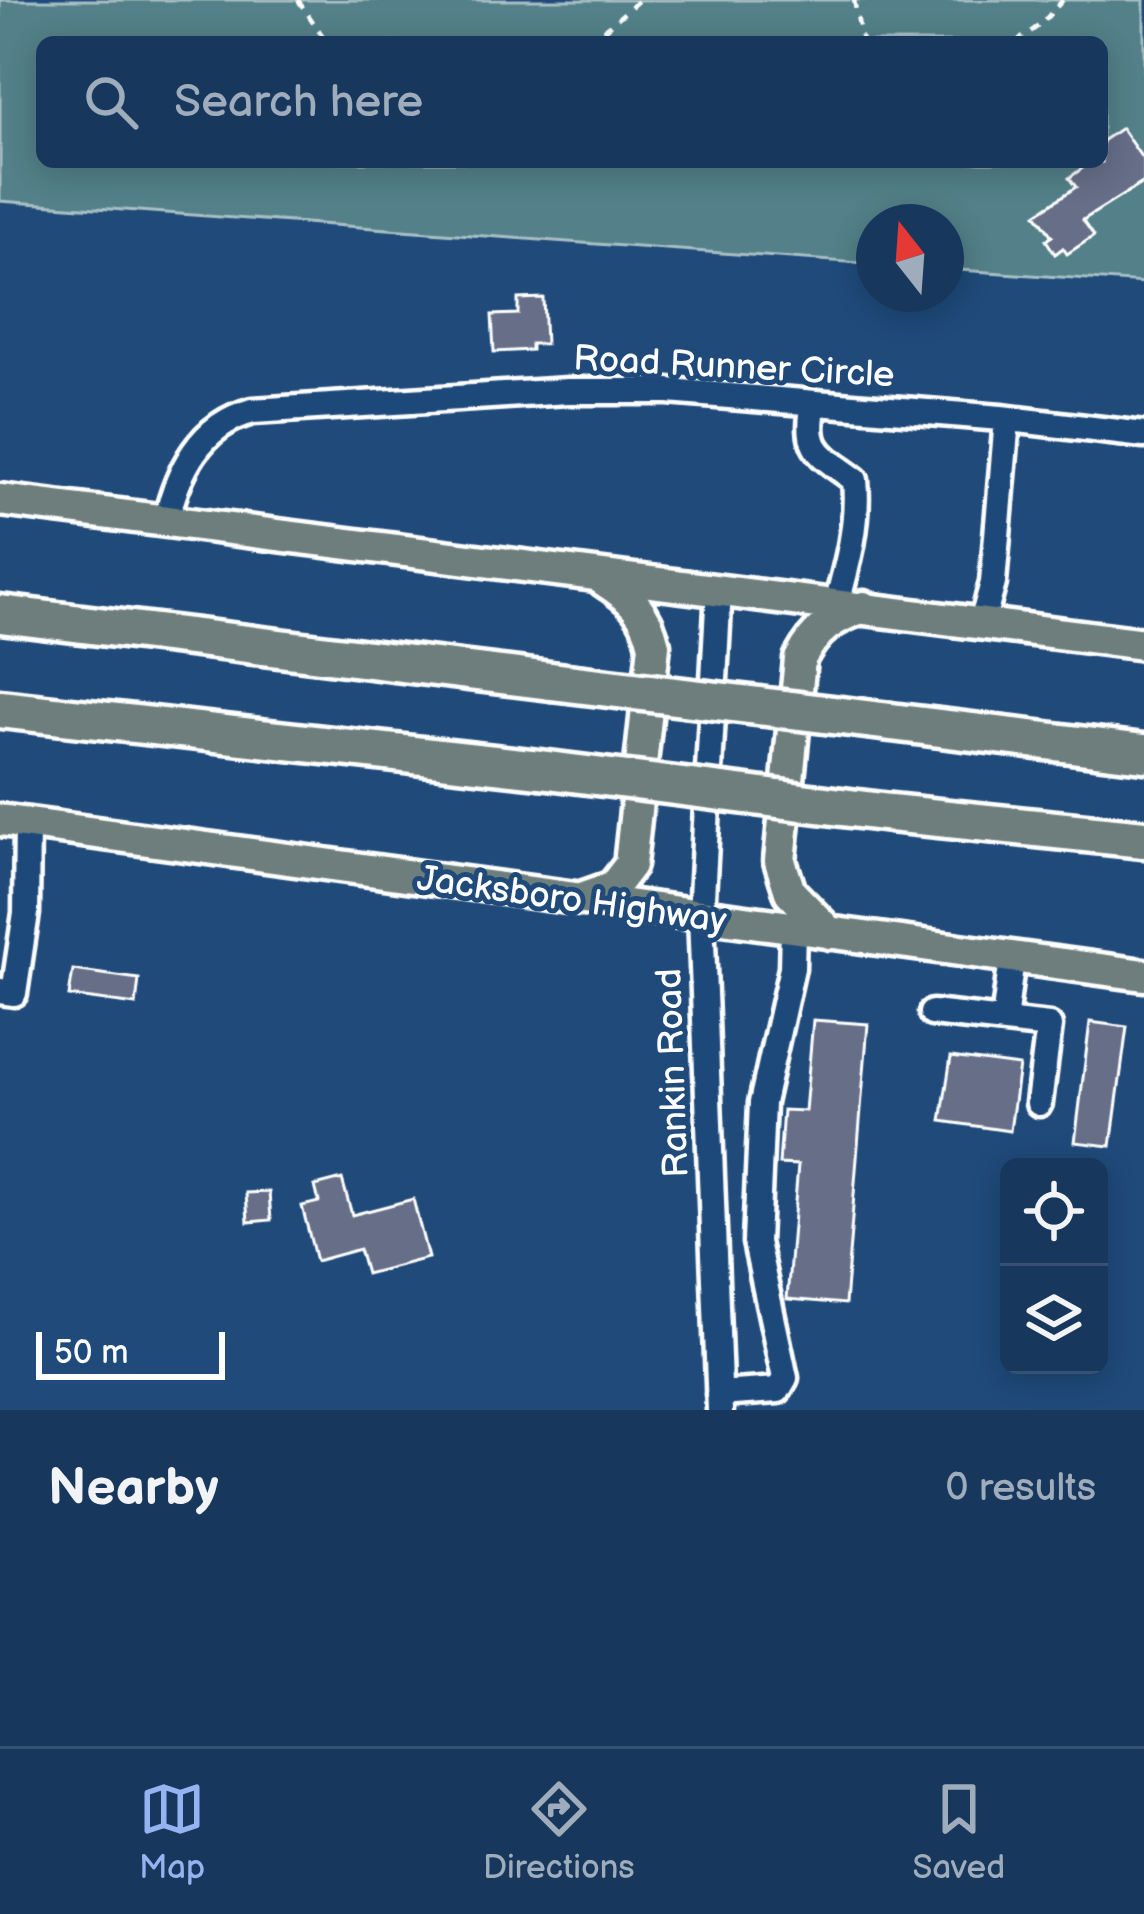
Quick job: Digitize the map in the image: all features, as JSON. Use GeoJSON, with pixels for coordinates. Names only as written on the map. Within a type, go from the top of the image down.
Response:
{"type":"FeatureCollection","features":[{"type":"Feature","properties":{"kind":"highway"},"geometry":{"type":"LineString","coordinates":[[0,614],[1144,753]]}},
{"type":"Feature","properties":{"kind":"highway"},"geometry":{"type":"LineString","coordinates":[[0,709],[1144,839]]}},
{"type":"Feature","properties":{"kind":"main road"},"geometry":{"type":"LineString","coordinates":[[0,500],[1144,644]]}},
{"type":"Feature","properties":{"kind":"main road"},"geometry":{"type":"LineString","coordinates":[[573,901],[613,886],[630,865],[654,645],[649,623],[634,600],[600,578]]}},
{"type":"Feature","properties":{"kind":"main road"},"geometry":{"type":"LineString","coordinates":[[830,932],[790,892],[780,861],[800,659],[812,637],[850,605]]}},
{"type":"Feature","properties":{"kind":"main road","name":"Jacksboro Highway"},"geometry":{"type":"LineString","coordinates":[[14,821],[1144,976]]}},
{"type":"Feature","properties":{"kind":"street","name":"Road Runner Circle"},"geometry":{"type":"LineString","coordinates":[[166,521],[175,484],[208,432],[229,417],[253,411],[568,391],[668,391],[1144,435]]}},
{"type":"Feature","properties":{"kind":"street"},"geometry":{"type":"LineString","coordinates":[[814,403],[811,439],[819,455],[855,480],[850,605]]}},
{"type":"Feature","properties":{"kind":"street"},"geometry":{"type":"LineString","coordinates":[[982,623],[993,583],[1007,419]]}},
{"type":"Feature","properties":{"kind":"street","name":"Rankin Road"},"geometry":{"type":"LineString","coordinates":[[719,589],[701,915],[719,1402]]}},
{"type":"Feature","properties":{"kind":"street"},"geometry":{"type":"LineString","coordinates":[[0,992],[14,993],[26,913],[14,821]]}},
{"type":"Feature","properties":{"kind":"street"},"geometry":{"type":"LineString","coordinates":[[719,1402],[778,1390],[785,1378],[757,1242],[762,1103],[792,968],[793,928]]}},
{"type":"Feature","properties":{"kind":"street"},"geometry":{"type":"LineString","coordinates":[[1004,1021],[1012,958]]}},
{"type":"Feature","properties":{"kind":"street"},"geometry":{"type":"LineString","coordinates":[[932,1013],[1048,1026],[1039,1102]]}},
{"type":"Feature","properties":{"kind":"path"},"geometry":{"type":"LineString","coordinates":[[298,0],[323,36]]}},
{"type":"Feature","properties":{"kind":"path"},"geometry":{"type":"LineString","coordinates":[[597,36],[639,0]]}},
{"type":"Feature","properties":{"kind":"path"},"geometry":{"type":"LineString","coordinates":[[854,0],[861,36]]}},
{"type":"Feature","properties":{"kind":"path"},"geometry":{"type":"LineString","coordinates":[[1024,36],[1063,0]]}},
{"type":"Feature","properties":{"kind":"green space"},"geometry":{"type":"Polygon","coordinates":[[[0,0],[1144,0],[1144,283],[964,270],[964,204],[856,204],[856,263],[0,201],[0,0]]]}},
{"type":"Feature","properties":{"kind":"building"},"geometry":{"type":"Polygon","coordinates":[[[1121,128],[1144,161],[1144,182],[1083,220],[1094,236],[1067,254],[1063,248],[1055,254],[1046,240],[1052,236],[1036,214],[1076,187],[1069,178],[1083,168],[1108,168],[1108,137],[1121,128]]]}},
{"type":"Feature","properties":{"kind":"building"},"geometry":{"type":"Polygon","coordinates":[[[543,298],[545,344],[531,344],[531,350],[494,352],[492,315],[518,314],[518,299],[543,298]]]}},
{"type":"Feature","properties":{"kind":"building"},"geometry":{"type":"Polygon","coordinates":[[[73,970],[139,979],[136,1005],[69,996],[73,970]]]}},
{"type":"Feature","properties":{"kind":"building"},"geometry":{"type":"Polygon","coordinates":[[[813,1020],[868,1024],[845,1304],[787,1299],[798,1165],[779,1164],[783,1110],[805,1111],[813,1020]]]}},
{"type":"Feature","properties":{"kind":"building"},"geometry":{"type":"Polygon","coordinates":[[[1090,1022],[1127,1027],[1111,1146],[1075,1142],[1090,1022]]]}},
{"type":"Feature","properties":{"kind":"building"},"geometry":{"type":"Polygon","coordinates":[[[951,1057],[1019,1066],[1010,1131],[941,1121],[951,1057]]]}},
{"type":"Feature","properties":{"kind":"building"},"geometry":{"type":"Polygon","coordinates":[[[342,1179],[352,1215],[413,1199],[428,1258],[366,1274],[359,1249],[316,1261],[302,1206],[319,1202],[315,1186],[342,1179]]]}},
{"type":"Feature","properties":{"kind":"building"},"geometry":{"type":"Polygon","coordinates":[[[269,1192],[271,1220],[248,1222],[246,1193],[269,1192]]]}}]}
